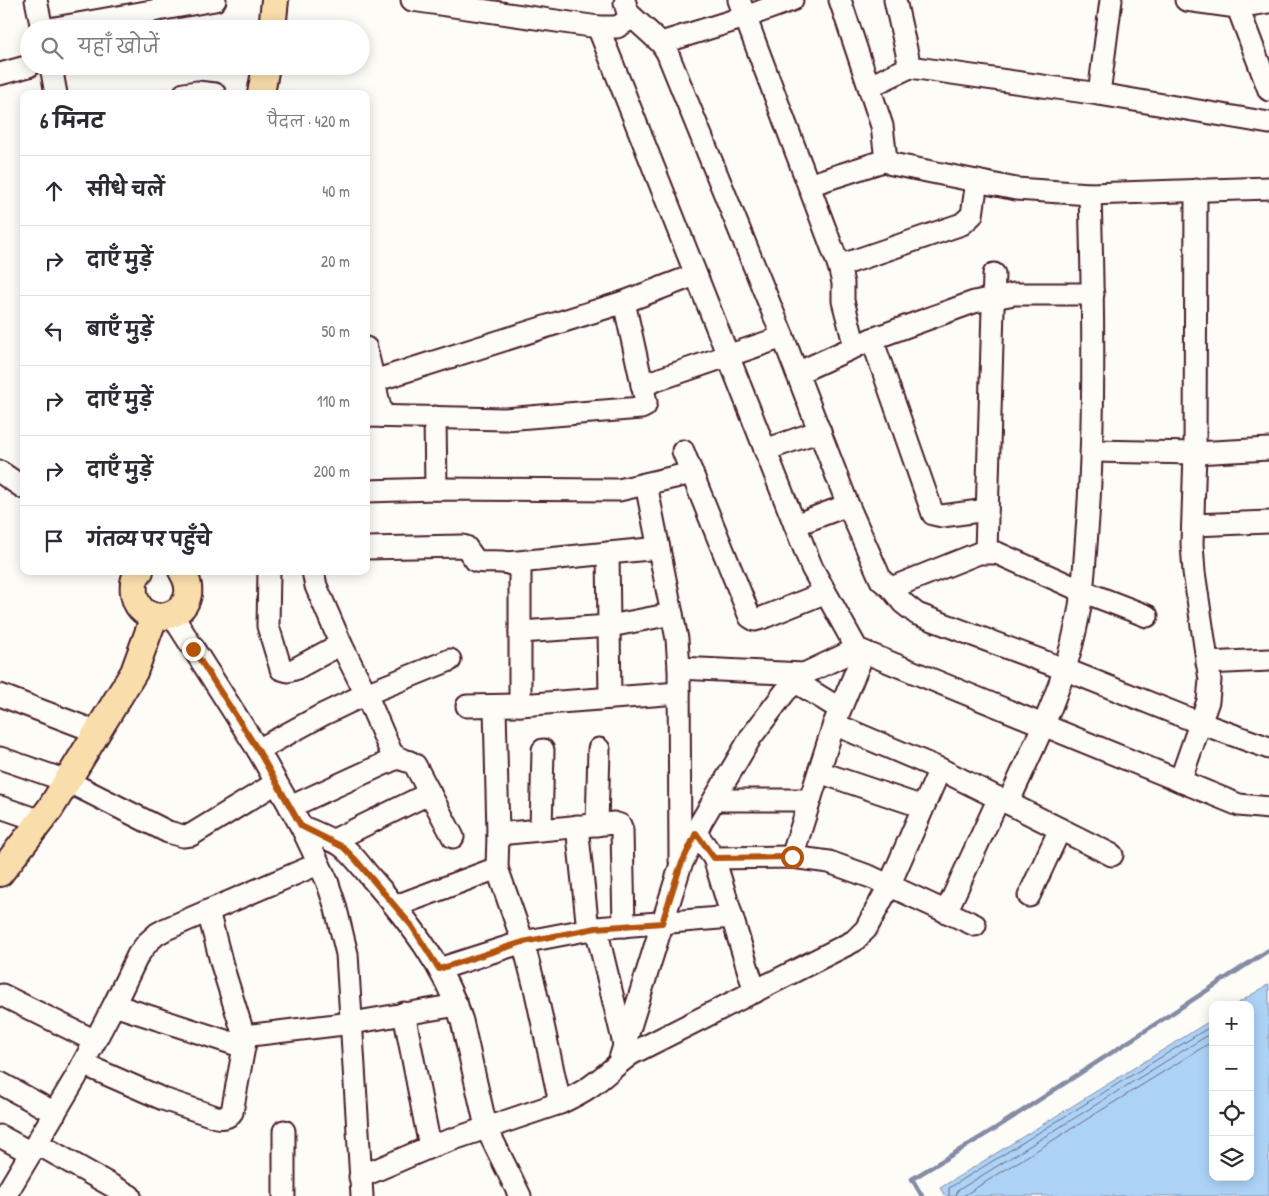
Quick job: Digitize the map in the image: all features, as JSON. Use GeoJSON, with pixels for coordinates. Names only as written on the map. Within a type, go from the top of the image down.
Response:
{"type":"FeatureCollection","features":[{"type":"Feature","properties":{"kind":"main road"},"geometry":{"type":"LineString","coordinates":[[273,20],[275,0]]}},
{"type":"Feature","properties":{"kind":"main road"},"geometry":{"type":"LineString","coordinates":[[262,90],[264,75]]}},
{"type":"Feature","properties":{"kind":"main road"},"geometry":{"type":"LineString","coordinates":[[135,575],[133,586],[134,596],[141,609],[163,616]]}},
{"type":"Feature","properties":{"kind":"main road"},"geometry":{"type":"LineString","coordinates":[[3,866],[50,810],[134,672],[163,616],[186,602],[189,592],[188,581],[184,575]]}},
{"type":"Feature","properties":{"kind":"street"},"geometry":{"type":"LineString","coordinates":[[36,0],[45,20]]}},
{"type":"Feature","properties":{"kind":"street"},"geometry":{"type":"LineString","coordinates":[[46,0],[48,20]]}},
{"type":"Feature","properties":{"kind":"street"},"geometry":{"type":"LineString","coordinates":[[77,20],[115,8],[216,0]]}},
{"type":"Feature","properties":{"kind":"street"},"geometry":{"type":"LineString","coordinates":[[412,0],[617,27],[627,21],[626,7]]}},
{"type":"Feature","properties":{"kind":"street"},"geometry":{"type":"LineString","coordinates":[[661,43],[742,9],[792,0]]}},
{"type":"Feature","properties":{"kind":"street"},"geometry":{"type":"LineString","coordinates":[[840,0],[882,126],[886,160]]}},
{"type":"Feature","properties":{"kind":"street"},"geometry":{"type":"LineString","coordinates":[[895,0],[910,67]]}},
{"type":"Feature","properties":{"kind":"street"},"geometry":{"type":"LineString","coordinates":[[1098,94],[1111,0]]}},
{"type":"Feature","properties":{"kind":"street"},"geometry":{"type":"LineString","coordinates":[[1186,0],[1236,3],[1269,2]]}},
{"type":"Feature","properties":{"kind":"street"},"geometry":{"type":"LineString","coordinates":[[1236,3],[1269,90]]}},
{"type":"Feature","properties":{"kind":"street"},"geometry":{"type":"LineString","coordinates":[[626,7],[661,43],[667,52],[783,337],[848,505],[881,580],[892,588],[903,603],[917,614],[1269,748]]}},
{"type":"Feature","properties":{"kind":"street"},"geometry":{"type":"LineString","coordinates":[[742,9],[839,266],[843,284],[843,301],[863,343],[933,514],[942,516],[987,510]]}},
{"type":"Feature","properties":{"kind":"street"},"geometry":{"type":"LineString","coordinates":[[598,26],[812,568],[824,593],[860,650],[1239,805],[1269,808]]}},
{"type":"Feature","properties":{"kind":"street"},"geometry":{"type":"LineString","coordinates":[[870,86],[910,67],[1098,94],[1269,123]]}},
{"type":"Feature","properties":{"kind":"street"},"geometry":{"type":"LineString","coordinates":[[0,74],[20,68]]}},
{"type":"Feature","properties":{"kind":"street"},"geometry":{"type":"LineString","coordinates":[[53,75],[55,90]]}},
{"type":"Feature","properties":{"kind":"street"},"geometry":{"type":"LineString","coordinates":[[62,75],[65,90]]}},
{"type":"Feature","properties":{"kind":"street"},"geometry":{"type":"LineString","coordinates":[[808,185],[886,160],[897,166],[1016,189],[1090,194],[1269,188]]}},
{"type":"Feature","properties":{"kind":"street"},"geometry":{"type":"LineString","coordinates":[[839,266],[962,224],[972,215],[977,181]]}},
{"type":"Feature","properties":{"kind":"street"},"geometry":{"type":"LineString","coordinates":[[1180,781],[1208,701],[1210,680],[1194,572],[1196,190]]}},
{"type":"Feature","properties":{"kind":"street"},"geometry":{"type":"LineString","coordinates":[[946,912],[1044,725],[1076,630],[1082,591],[1092,451],[1093,294],[1090,194]]}},
{"type":"Feature","properties":{"kind":"street"},"geometry":{"type":"LineString","coordinates":[[986,552],[994,274]]}},
{"type":"Feature","properties":{"kind":"street"},"geometry":{"type":"LineString","coordinates":[[374,381],[624,302],[696,275]]}},
{"type":"Feature","properties":{"kind":"street"},"geometry":{"type":"LineString","coordinates":[[797,373],[863,343],[974,302],[1014,294],[1093,294]]}},
{"type":"Feature","properties":{"kind":"street"},"geometry":{"type":"LineString","coordinates":[[370,364],[374,381],[374,416],[505,419],[636,409],[645,406],[646,402],[624,302]]}},
{"type":"Feature","properties":{"kind":"street"},"geometry":{"type":"LineString","coordinates":[[642,385],[783,337]]}},
{"type":"Feature","properties":{"kind":"street"},"geometry":{"type":"LineString","coordinates":[[435,417],[436,489]]}},
{"type":"Feature","properties":{"kind":"street"},"geometry":{"type":"LineString","coordinates":[[765,450],[820,431]]}},
{"type":"Feature","properties":{"kind":"street"},"geometry":{"type":"LineString","coordinates":[[1092,451],[1195,453],[1269,449]]}},
{"type":"Feature","properties":{"kind":"street"},"geometry":{"type":"LineString","coordinates":[[683,451],[750,617],[755,620],[762,618],[824,593]]}},
{"type":"Feature","properties":{"kind":"street"},"geometry":{"type":"LineString","coordinates":[[0,472],[20,485]]}},
{"type":"Feature","properties":{"kind":"street"},"geometry":{"type":"LineString","coordinates":[[370,491],[436,489],[619,490],[692,473]]}},
{"type":"Feature","properties":{"kind":"street"},"geometry":{"type":"LineString","coordinates":[[646,484],[677,638],[679,668],[680,867]]}},
{"type":"Feature","properties":{"kind":"street"},"geometry":{"type":"LineString","coordinates":[[0,485],[20,498]]}},
{"type":"Feature","properties":{"kind":"street"},"geometry":{"type":"LineString","coordinates":[[795,525],[848,505]]}},
{"type":"Feature","properties":{"kind":"street"},"geometry":{"type":"LineString","coordinates":[[1193,525],[1269,522]]}},
{"type":"Feature","properties":{"kind":"street"},"geometry":{"type":"LineString","coordinates":[[370,548],[462,546],[466,547],[476,560],[508,563],[659,548]]}},
{"type":"Feature","properties":{"kind":"street"},"geometry":{"type":"LineString","coordinates":[[608,553],[610,698]]}},
{"type":"Feature","properties":{"kind":"street"},"geometry":{"type":"LineString","coordinates":[[892,588],[979,553],[997,553],[1082,591],[1147,616]]}},
{"type":"Feature","properties":{"kind":"street"},"geometry":{"type":"LineString","coordinates":[[508,563],[514,565],[520,571],[520,705]]}},
{"type":"Feature","properties":{"kind":"street"},"geometry":{"type":"LineString","coordinates":[[269,575],[268,626],[281,670],[288,672],[295,669],[341,644]]}},
{"type":"Feature","properties":{"kind":"street"},"geometry":{"type":"LineString","coordinates":[[314,575],[316,586],[341,644],[366,694],[391,752],[397,758],[415,765],[453,837]]}},
{"type":"Feature","properties":{"kind":"street"},"geometry":{"type":"LineString","coordinates":[[520,632],[610,626],[672,614]]}},
{"type":"Feature","properties":{"kind":"street"},"geometry":{"type":"LineString","coordinates":[[163,616],[258,750],[301,826],[327,881],[342,928],[347,954],[361,1187],[430,1147],[560,1104],[592,1086],[622,1053],[680,867],[714,800],[751,737],[780,698],[800,678],[860,650]]}},
{"type":"Feature","properties":{"kind":"street"},"geometry":{"type":"LineString","coordinates":[[792,857],[860,650]]}},
{"type":"Feature","properties":{"kind":"street"},"geometry":{"type":"LineString","coordinates":[[258,750],[322,715],[366,694],[450,660]]}},
{"type":"Feature","properties":{"kind":"street"},"geometry":{"type":"LineString","coordinates":[[1207,663],[1269,660]]}},
{"type":"Feature","properties":{"kind":"street"},"geometry":{"type":"LineString","coordinates":[[679,668],[800,678],[837,716],[1112,855]]}},
{"type":"Feature","properties":{"kind":"street"},"geometry":{"type":"LineString","coordinates":[[467,706],[520,705],[679,693]]}},
{"type":"Feature","properties":{"kind":"street"},"geometry":{"type":"LineString","coordinates":[[0,695],[97,732]]}},
{"type":"Feature","properties":{"kind":"street"},"geometry":{"type":"LineString","coordinates":[[495,706],[497,868],[523,942],[560,1104]]}},
{"type":"Feature","properties":{"kind":"street"},"geometry":{"type":"LineString","coordinates":[[600,749],[587,826],[592,929],[622,1053]]}},
{"type":"Feature","properties":{"kind":"street"},"geometry":{"type":"LineString","coordinates":[[541,829],[543,750]]}},
{"type":"Feature","properties":{"kind":"street"},"geometry":{"type":"LineString","coordinates":[[0,758],[67,781],[168,832],[183,836],[191,835],[276,783]]}},
{"type":"Feature","properties":{"kind":"street"},"geometry":{"type":"LineString","coordinates":[[290,807],[397,758]]}},
{"type":"Feature","properties":{"kind":"street"},"geometry":{"type":"LineString","coordinates":[[622,1053],[642,1049],[854,941],[866,929],[889,886],[940,769]]}},
{"type":"Feature","properties":{"kind":"street"},"geometry":{"type":"LineString","coordinates":[[819,772],[923,807]]}},
{"type":"Feature","properties":{"kind":"street"},"geometry":{"type":"LineString","coordinates":[[332,841],[430,793]]}},
{"type":"Feature","properties":{"kind":"street"},"geometry":{"type":"LineString","coordinates":[[714,800],[810,800]]}},
{"type":"Feature","properties":{"kind":"street"},"geometry":{"type":"LineString","coordinates":[[0,807],[40,821]]}},
{"type":"Feature","properties":{"kind":"street"},"geometry":{"type":"LineString","coordinates":[[498,834],[614,823],[620,826],[622,830],[624,926]]}},
{"type":"Feature","properties":{"kind":"street"},"geometry":{"type":"LineString","coordinates":[[301,826],[343,847],[349,853],[411,925],[439,969],[457,1005],[486,1127],[520,1196]]}},
{"type":"Feature","properties":{"kind":"street"},"geometry":{"type":"LineString","coordinates":[[1030,896],[1060,829]]}},
{"type":"Feature","properties":{"kind":"street"},"geometry":{"type":"LineString","coordinates":[[696,833],[714,858],[755,992]]}},
{"type":"Feature","properties":{"kind":"street"},"geometry":{"type":"LineString","coordinates":[[714,858],[792,857],[829,862],[871,877],[975,925]]}},
{"type":"Feature","properties":{"kind":"street"},"geometry":{"type":"LineString","coordinates":[[5,1196],[83,1064],[138,955],[148,942],[166,929],[318,864]]}},
{"type":"Feature","properties":{"kind":"street"},"geometry":{"type":"LineString","coordinates":[[396,906],[497,868]]}},
{"type":"Feature","properties":{"kind":"street"},"geometry":{"type":"LineString","coordinates":[[83,1064],[163,1099],[216,1117],[224,1118],[230,1116],[244,1041],[208,911]]}},
{"type":"Feature","properties":{"kind":"street"},"geometry":{"type":"LineString","coordinates":[[439,969],[523,942],[592,929],[732,917]]}},
{"type":"Feature","properties":{"kind":"street"},"geometry":{"type":"LineString","coordinates":[[2,996],[95,1042]]}},
{"type":"Feature","properties":{"kind":"street"},"geometry":{"type":"LineString","coordinates":[[114,1005],[244,1041],[457,1005]]}},
{"type":"Feature","properties":{"kind":"street"},"geometry":{"type":"LineString","coordinates":[[404,1013],[430,1147]]}},
{"type":"Feature","properties":{"kind":"street"},"geometry":{"type":"LineString","coordinates":[[0,1083],[55,1113]]}},
{"type":"Feature","properties":{"kind":"street"},"geometry":{"type":"LineString","coordinates":[[284,1131],[284,1196]]}},
{"type":"Feature","properties":{"kind":"street"},"geometry":{"type":"LineString","coordinates":[[0,1136],[34,1148],[130,1196]]}},
{"type":"Feature","properties":{"kind":"water"},"geometry":{"type":"Polygon","coordinates":[[[1269,984],[1269,1196],[945,1196],[940,1188],[1209,1021],[1209,1181],[1254,1181],[1254,1001],[1241,1001],[1269,984]]]}},
{"type":"Feature","properties":{"kind":"waterway"},"geometry":{"type":"LineString","coordinates":[[922,1196],[912,1179],[996,1128],[1269,950]]}},
{"type":"Feature","properties":{"kind":"route"},"geometry":{"type":"LineString","coordinates":[[193,649],[258,750],[301,826],[343,847],[355,859],[411,925],[439,969],[523,942],[596,928],[662,923],[680,867],[696,833],[714,858],[792,857]]}}]}
